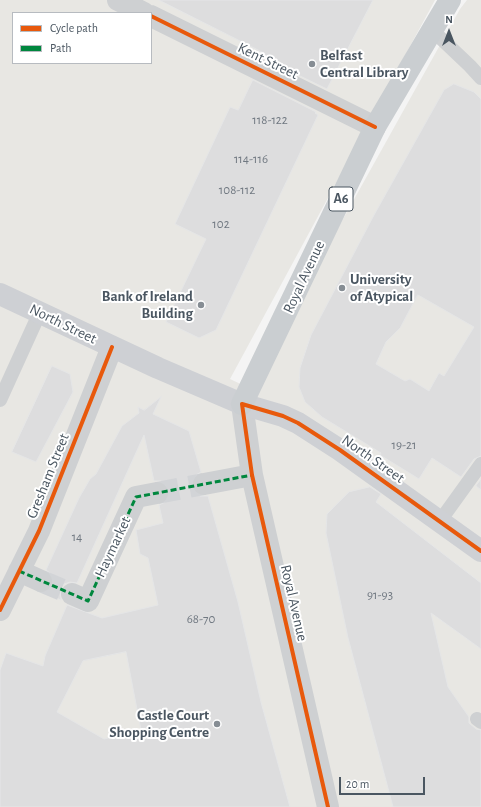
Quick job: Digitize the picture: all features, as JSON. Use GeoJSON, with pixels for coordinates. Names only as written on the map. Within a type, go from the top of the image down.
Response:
{"type":"FeatureCollection","features":[{"type":"Feature","properties":{"kind":"main road","name":"Royal Avenue"},"geometry":{"type":"LineString","coordinates":[[242,404],[375,127],[450,0]]}},
{"type":"Feature","properties":{"kind":"street"},"geometry":{"type":"LineString","coordinates":[[118,0],[142,12]]}},
{"type":"Feature","properties":{"kind":"street","name":"Kent Street"},"geometry":{"type":"LineString","coordinates":[[152,16],[375,127]]}},
{"type":"Feature","properties":{"kind":"street","name":"North Street"},"geometry":{"type":"LineString","coordinates":[[0,294],[112,347],[242,404],[283,416],[298,423],[340,450],[481,551]]}},
{"type":"Feature","properties":{"kind":"street","name":"Gresham Street"},"geometry":{"type":"LineString","coordinates":[[0,610],[39,531],[112,347]]}},
{"type":"Feature","properties":{"kind":"street","name":"Royal Avenue"},"geometry":{"type":"LineString","coordinates":[[242,404],[252,474],[328,807]]}},
{"type":"Feature","properties":{"kind":"street"},"geometry":{"type":"LineString","coordinates":[[204,484],[252,474]]}},
{"type":"Feature","properties":{"kind":"street","name":"Haymarket"},"geometry":{"type":"LineString","coordinates":[[72,594],[88,601],[136,497],[157,493]]}},
{"type":"Feature","properties":{"kind":"street"},"geometry":{"type":"LineString","coordinates":[[19,571],[42,581]]}},
{"type":"Feature","properties":{"kind":"lane"},"geometry":{"type":"LineString","coordinates":[[432,29],[481,78]]}},
{"type":"Feature","properties":{"kind":"lane"},"geometry":{"type":"LineString","coordinates":[[0,400],[40,312]]}},
{"type":"Feature","properties":{"kind":"lane"},"geometry":{"type":"LineString","coordinates":[[440,521],[481,464]]}},
{"type":"Feature","properties":{"kind":"shaded area"},"geometry":{"type":"Polygon","coordinates":[[[0,0],[435,0],[230,379],[249,388],[460,9],[467,0],[481,0],[481,807],[0,807],[0,0]]]}},
{"type":"Feature","properties":{"kind":"building","name":"Belfast Central Library"},"geometry":{"type":"Polygon","coordinates":[[[159,0],[373,0],[327,89],[263,58],[265,54],[159,0]]]}},
{"type":"Feature","properties":{"kind":"building"},"geometry":{"type":"Polygon","coordinates":[[[253,80],[316,112],[315,113],[318,115],[216,330],[199,338],[166,322],[206,239],[175,224],[230,107],[238,110],[253,80]]]}},
{"type":"Feature","properties":{"kind":"building"},"geometry":{"type":"Polygon","coordinates":[[[454,84],[474,92],[481,99],[481,456],[474,459],[461,477],[432,458],[419,479],[380,455],[381,453],[322,417],[305,402],[299,387],[300,368],[311,335],[374,215],[444,90],[454,84]],[[418,295],[400,328],[386,342],[376,364],[405,381],[410,379],[429,391],[439,373],[444,376],[474,327],[418,295]]]}},
{"type":"Feature","properties":{"kind":"building"},"geometry":{"type":"Polygon","coordinates":[[[52,366],[70,374],[73,392],[36,462],[12,452],[52,366]]]}},
{"type":"Feature","properties":{"kind":"building"},"geometry":{"type":"Polygon","coordinates":[[[161,397],[153,414],[189,431],[201,472],[192,480],[192,487],[200,496],[208,496],[238,602],[261,702],[290,807],[0,807],[0,670],[6,653],[43,666],[45,656],[67,605],[102,618],[158,605],[148,558],[140,554],[136,530],[163,523],[159,505],[165,502],[169,497],[169,491],[167,485],[161,481],[154,481],[144,435],[77,583],[70,582],[64,584],[60,589],[61,600],[44,593],[52,586],[53,580],[51,574],[46,570],[79,498],[90,479],[96,474],[122,426],[139,413],[138,407],[144,410],[161,397]],[[126,652],[83,661],[57,712],[104,739],[141,730],[126,652]]]}},
{"type":"Feature","properties":{"kind":"building"},"geometry":{"type":"Polygon","coordinates":[[[481,479],[481,490],[476,486],[481,479]]]}},
{"type":"Feature","properties":{"kind":"building"},"geometry":{"type":"Polygon","coordinates":[[[370,487],[381,494],[376,502],[481,583],[481,649],[431,613],[448,687],[469,717],[469,723],[476,729],[481,730],[481,807],[393,807],[348,638],[326,533],[327,514],[349,492],[370,487]]]}},
{"type":"Feature","properties":{"kind":"tunnel"},"geometry":{"type":"LineString","coordinates":[[157,493],[204,484]]}},
{"type":"Feature","properties":{"kind":"tunnel"},"geometry":{"type":"LineString","coordinates":[[41,581],[72,594]]}},
{"type":"Feature","properties":{"kind":"marked path"},"geometry":{"type":"LineString","coordinates":[[19,571],[88,601],[136,497],[252,475]]}},
{"type":"Feature","properties":{"kind":"cycle path"},"geometry":{"type":"LineString","coordinates":[[152,16],[375,127]]}},
{"type":"Feature","properties":{"kind":"cycle path"},"geometry":{"type":"LineString","coordinates":[[0,610],[39,531],[112,347]]}},
{"type":"Feature","properties":{"kind":"cycle path"},"geometry":{"type":"LineString","coordinates":[[328,807],[252,475],[242,404],[283,416],[298,423],[340,450],[481,551]]}},
{"type":"Feature","properties":{"kind":"place","name":"Belfast Central Library"},"geometry":{"type":"Point","coordinates":[312,64]}},
{"type":"Feature","properties":{"kind":"place","name":"University of Atypical"},"geometry":{"type":"Point","coordinates":[342,288]}},
{"type":"Feature","properties":{"kind":"place","name":"Bank of Ireland Building"},"geometry":{"type":"Point","coordinates":[201,305]}},
{"type":"Feature","properties":{"kind":"place","name":"Castle Court Shopping Centre"},"geometry":{"type":"Point","coordinates":[217,724]}}]}
